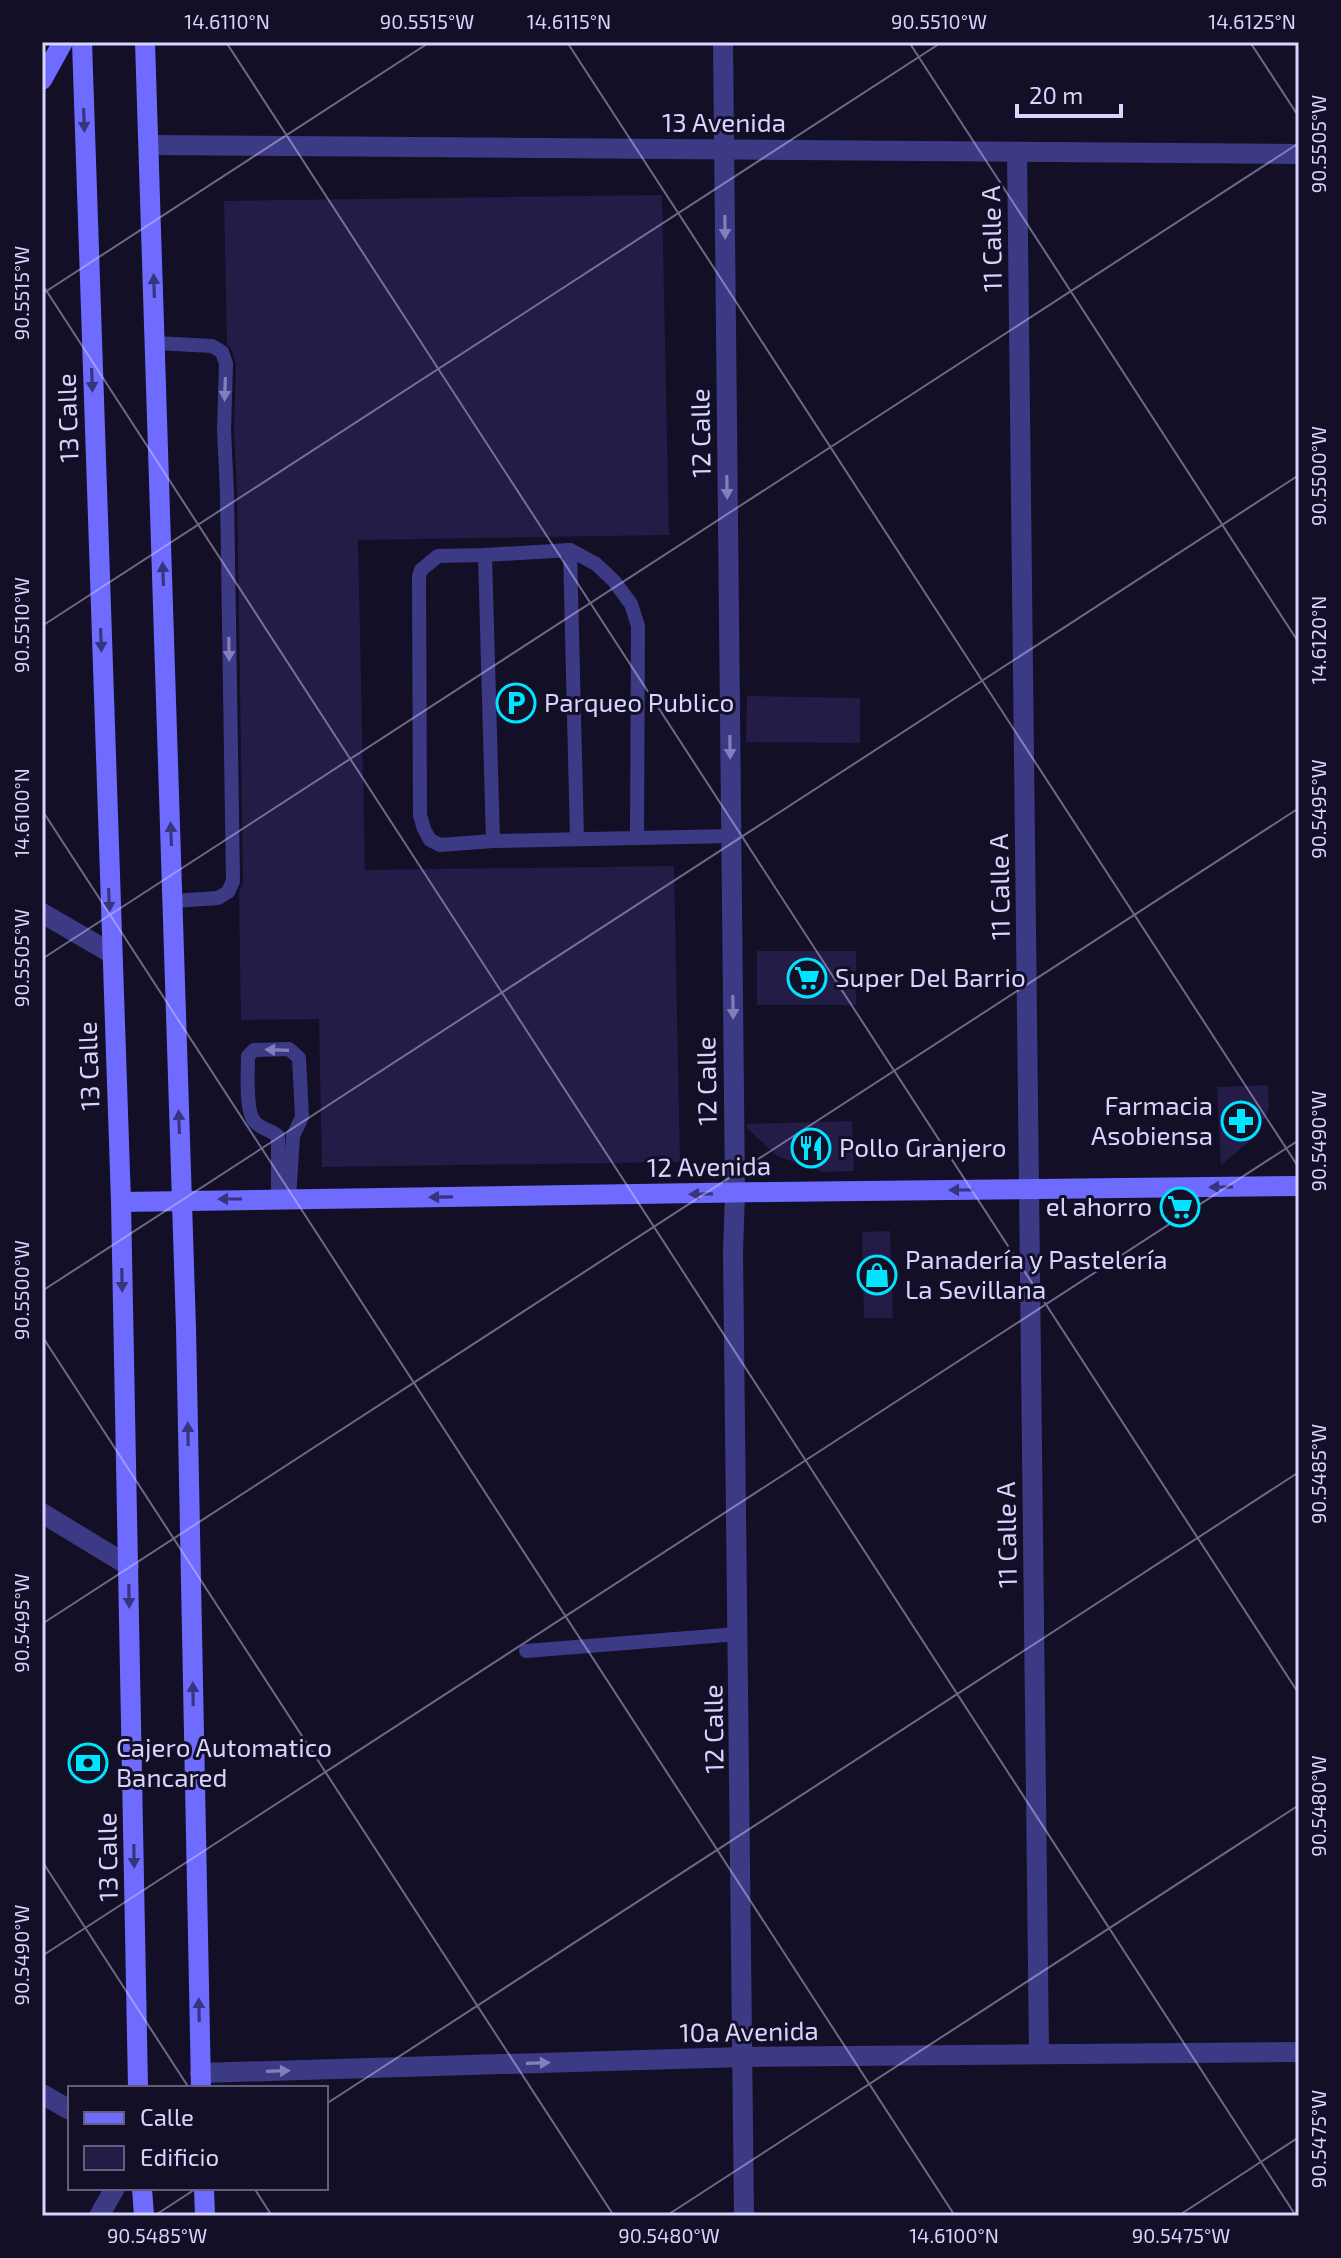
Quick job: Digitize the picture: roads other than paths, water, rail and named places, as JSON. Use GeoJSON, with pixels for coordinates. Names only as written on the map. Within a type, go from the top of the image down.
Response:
{"type":"FeatureCollection","features":[{"type":"Feature","properties":{"kind":"main road"},"geometry":{"type":"LineString","coordinates":[[42,80],[63,42]]}},
{"type":"Feature","properties":{"kind":"main road","name":"13 Calle"},"geometry":{"type":"LineString","coordinates":[[82,42],[121,1202],[138,2086]]}},
{"type":"Feature","properties":{"kind":"main road"},"geometry":{"type":"LineString","coordinates":[[145,42],[182,1200],[200,2081]]}},
{"type":"Feature","properties":{"kind":"main road","name":"12 Avenida"},"geometry":{"type":"LineString","coordinates":[[121,1202],[1299,1186]]}},
{"type":"Feature","properties":{"kind":"main road"},"geometry":{"type":"LineString","coordinates":[[142,2190],[144,2216]]}},
{"type":"Feature","properties":{"kind":"main road"},"geometry":{"type":"LineString","coordinates":[[204,2190],[205,2216]]}},
{"type":"Feature","properties":{"kind":"street","name":"12 Calle"},"geometry":{"type":"LineString","coordinates":[[723,42],[744,2216]]}},
{"type":"Feature","properties":{"kind":"street","name":"13 Avenida"},"geometry":{"type":"LineString","coordinates":[[149,145],[1299,154]]}},
{"type":"Feature","properties":{"kind":"street","name":"11 Calle A"},"geometry":{"type":"LineString","coordinates":[[1017,152],[1039,2054]]}},
{"type":"Feature","properties":{"kind":"street"},"geometry":{"type":"LineString","coordinates":[[42,913],[111,953]]}},
{"type":"Feature","properties":{"kind":"street"},"geometry":{"type":"LineString","coordinates":[[42,1513],[129,1566]]}},
{"type":"Feature","properties":{"kind":"street","name":"10a Avenida"},"geometry":{"type":"LineString","coordinates":[[200,2081],[743,2057],[1299,2052]]}},
{"type":"Feature","properties":{"kind":"street"},"geometry":{"type":"LineString","coordinates":[[42,2094],[68,2109]]}},
{"type":"Feature","properties":{"kind":"street"},"geometry":{"type":"LineString","coordinates":[[99,2216],[114,2190]]}},
{"type":"Feature","properties":{"kind":"lane"},"geometry":{"type":"LineString","coordinates":[[155,343],[212,346],[222,352],[226,364],[224,430],[233,881],[228,892],[218,898],[173,901]]}},
{"type":"Feature","properties":{"kind":"lane"},"geometry":{"type":"LineString","coordinates":[[637,838],[638,626],[631,604],[596,564],[570,550],[438,556],[421,570],[419,577],[420,815],[430,840],[440,845],[731,836]]}},
{"type":"Feature","properties":{"kind":"lane"},"geometry":{"type":"LineString","coordinates":[[570,550],[577,839]]}},
{"type":"Feature","properties":{"kind":"lane"},"geometry":{"type":"LineString","coordinates":[[485,555],[493,841]]}},
{"type":"Feature","properties":{"kind":"lane"},"geometry":{"type":"LineString","coordinates":[[289,1049],[299,1058],[302,1117],[293,1136],[284,1199],[278,1136],[258,1125],[249,1115],[248,1056],[254,1050],[289,1049]]}},
{"type":"Feature","properties":{"kind":"lane"},"geometry":{"type":"LineString","coordinates":[[526,1651],[738,1634]]}},
{"type":"Feature","properties":{"kind":"place","name":"Parqueo Publico"},"geometry":{"type":"Point","coordinates":[516,703]}},
{"type":"Feature","properties":{"kind":"place","name":"Super Del Barrio"},"geometry":{"type":"Point","coordinates":[807,978]}},
{"type":"Feature","properties":{"kind":"place","name":"Farmacia Asobiensa"},"geometry":{"type":"Point","coordinates":[1241,1121]}},
{"type":"Feature","properties":{"kind":"place","name":"Pollo Granjero"},"geometry":{"type":"Point","coordinates":[811,1148]}},
{"type":"Feature","properties":{"kind":"place","name":"el ahorro"},"geometry":{"type":"Point","coordinates":[1180,1207]}},
{"type":"Feature","properties":{"kind":"place","name":"Panadería y Pastelería La Sevillana"},"geometry":{"type":"Point","coordinates":[877,1275]}},
{"type":"Feature","properties":{"kind":"place","name":"Cajero Automatico Bancared"},"geometry":{"type":"Point","coordinates":[88,1763]}}]}
